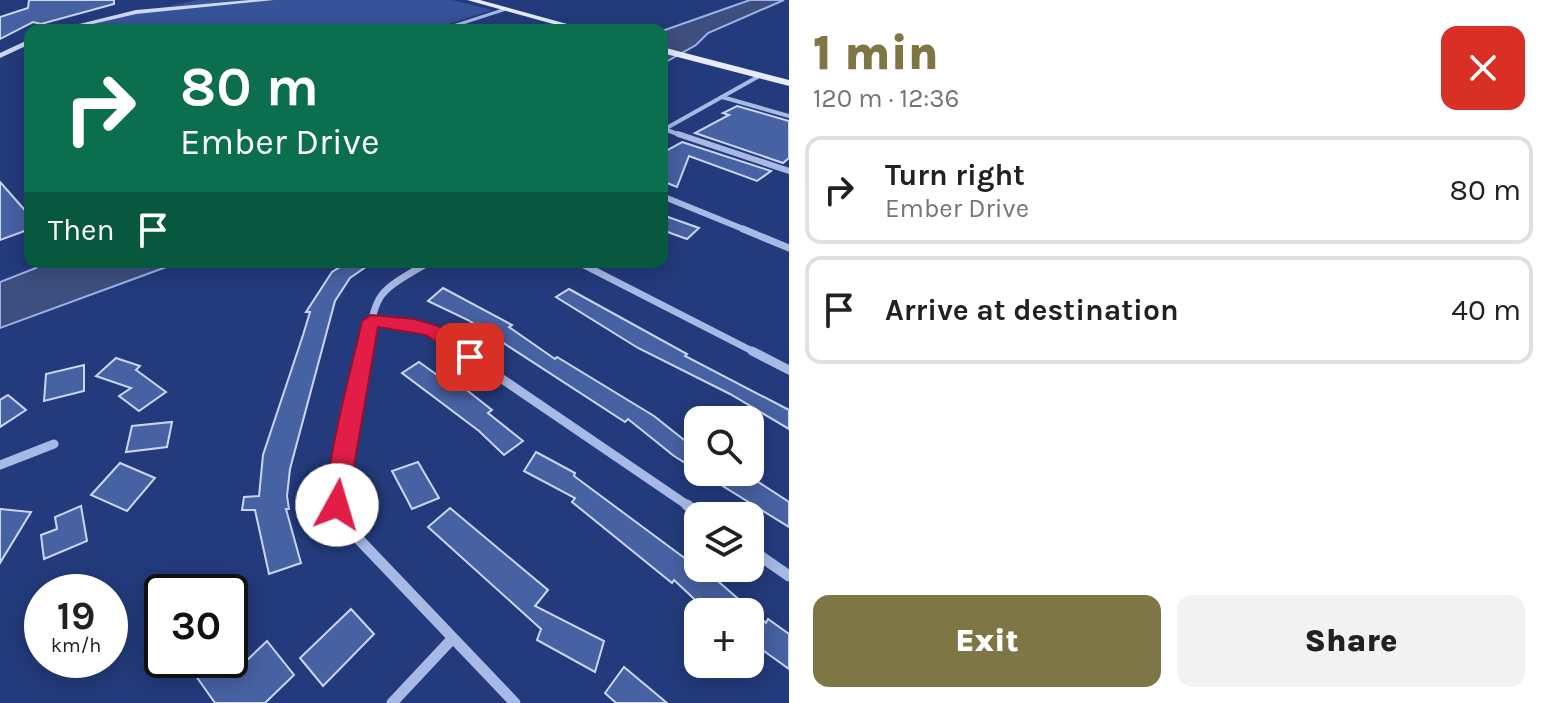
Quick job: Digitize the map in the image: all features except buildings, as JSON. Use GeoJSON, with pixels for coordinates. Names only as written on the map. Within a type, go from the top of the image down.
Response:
{"type":"FeatureCollection","features":[{"type":"Feature","properties":{"kind":"main road"},"geometry":{"type":"LineString","coordinates":[[84,24],[136,12],[271,0]]}},
{"type":"Feature","properties":{"kind":"main road"},"geometry":{"type":"LineString","coordinates":[[471,0],[562,24]]}},
{"type":"Feature","properties":{"kind":"main road"},"geometry":{"type":"LineString","coordinates":[[0,56],[24,44]]}},
{"type":"Feature","properties":{"kind":"main road"},"geometry":{"type":"LineString","coordinates":[[668,52],[789,83]]}},
{"type":"Feature","properties":{"kind":"street"},"geometry":{"type":"LineString","coordinates":[[461,24],[506,9]]}},
{"type":"Feature","properties":{"kind":"street"},"geometry":{"type":"LineString","coordinates":[[668,126],[761,75]]}},
{"type":"Feature","properties":{"kind":"street"},"geometry":{"type":"LineString","coordinates":[[722,97],[789,116]]}},
{"type":"Feature","properties":{"kind":"street"},"geometry":{"type":"LineString","coordinates":[[668,131],[789,171]]}},
{"type":"Feature","properties":{"kind":"street"},"geometry":{"type":"LineString","coordinates":[[668,198],[789,248]]}},
{"type":"Feature","properties":{"kind":"street"},"geometry":{"type":"LineString","coordinates":[[419,268],[384,289],[376,301],[340,472],[337,505],[350,530],[515,703]]}},
{"type":"Feature","properties":{"kind":"street"},"geometry":{"type":"LineString","coordinates":[[590,268],[789,370]]}},
{"type":"Feature","properties":{"kind":"street"},"geometry":{"type":"LineString","coordinates":[[371,321],[414,325],[432,331],[684,504]]}},
{"type":"Feature","properties":{"kind":"street"},"geometry":{"type":"LineString","coordinates":[[0,465],[54,444]]}},
{"type":"Feature","properties":{"kind":"street"},"geometry":{"type":"LineString","coordinates":[[764,559],[789,576]]}},
{"type":"Feature","properties":{"kind":"street"},"geometry":{"type":"LineString","coordinates":[[392,703],[452,639]]}},
{"type":"Feature","properties":{"kind":"shaded area"},"geometry":{"type":"Polygon","coordinates":[[[198,0],[452,0],[492,10],[449,24],[87,24],[198,0]]]}},
{"type":"Feature","properties":{"kind":"shaded area"},"geometry":{"type":"Polygon","coordinates":[[[750,0],[784,0],[708,33],[696,45],[668,61],[668,29],[750,0]]]}},
{"type":"Feature","properties":{"kind":"shaded area"},"geometry":{"type":"Polygon","coordinates":[[[36,268],[164,268],[0,328],[0,282],[36,268]]]}},
{"type":"Feature","properties":{"kind":"route"},"geometry":{"type":"LineString","coordinates":[[337,505],[340,472],[371,321],[414,325],[432,331],[470,357]]}}]}
